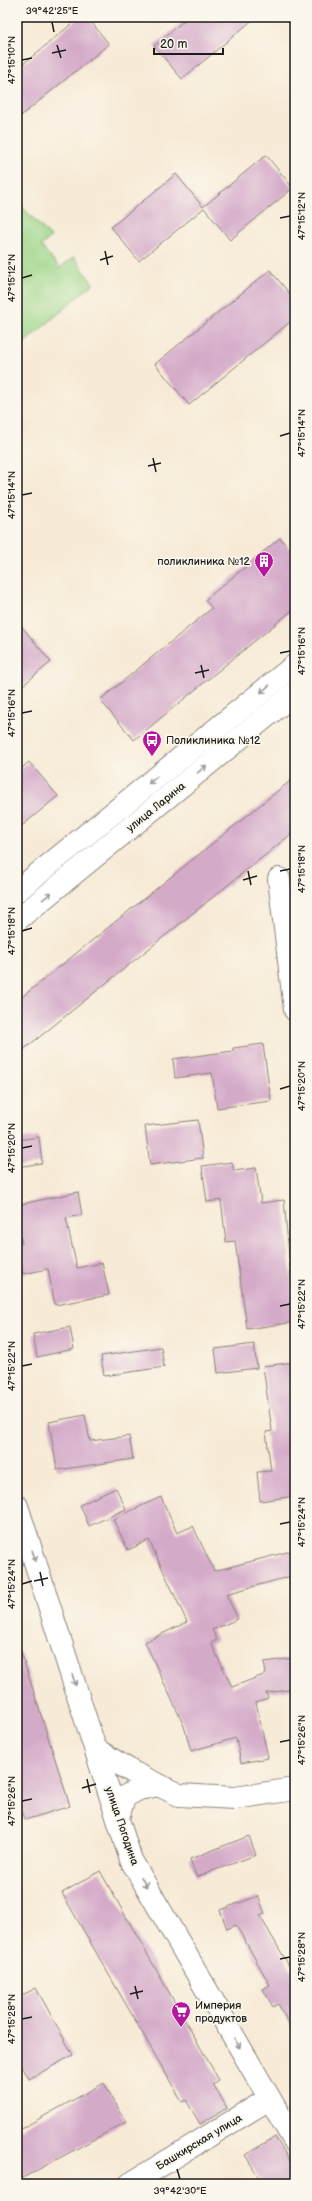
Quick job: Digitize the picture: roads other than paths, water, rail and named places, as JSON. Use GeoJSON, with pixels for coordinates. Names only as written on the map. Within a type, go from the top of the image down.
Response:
{"type":"FeatureCollection","features":[{"type":"Feature","properties":{"kind":"street","name":"улица Ларина"},"geometry":{"type":"LineString","coordinates":[[17,892],[295,665]]}},
{"type":"Feature","properties":{"kind":"street","name":"улица Ларина"},"geometry":{"type":"LineString","coordinates":[[17,920],[295,693]]}},
{"type":"Feature","properties":{"kind":"street"},"geometry":{"type":"LineString","coordinates":[[279,879],[295,1010]]}},
{"type":"Feature","properties":{"kind":"street","name":"улица Погодина"},"geometry":{"type":"LineString","coordinates":[[17,1506],[97,1750],[131,1860],[295,2142]]}},
{"type":"Feature","properties":{"kind":"street"},"geometry":{"type":"LineString","coordinates":[[97,1750],[134,1773],[179,1795],[235,1798],[295,1789]]}},
{"type":"Feature","properties":{"kind":"street"},"geometry":{"type":"LineString","coordinates":[[118,1818],[124,1797],[139,1789],[159,1785]]}},
{"type":"Feature","properties":{"kind":"street","name":"Башкирская улица"},"geometry":{"type":"LineString","coordinates":[[130,2184],[269,2099]]}},
{"type":"Feature","properties":{"kind":"place","name":"поликлиника №12"},"geometry":{"type":"Point","coordinates":[264,578]}},
{"type":"Feature","properties":{"kind":"place","name":"Поликлиника №12"},"geometry":{"type":"Point","coordinates":[152,757]}},
{"type":"Feature","properties":{"kind":"place","name":"Империя продуктов"},"geometry":{"type":"Point","coordinates":[181,2028]}}]}
